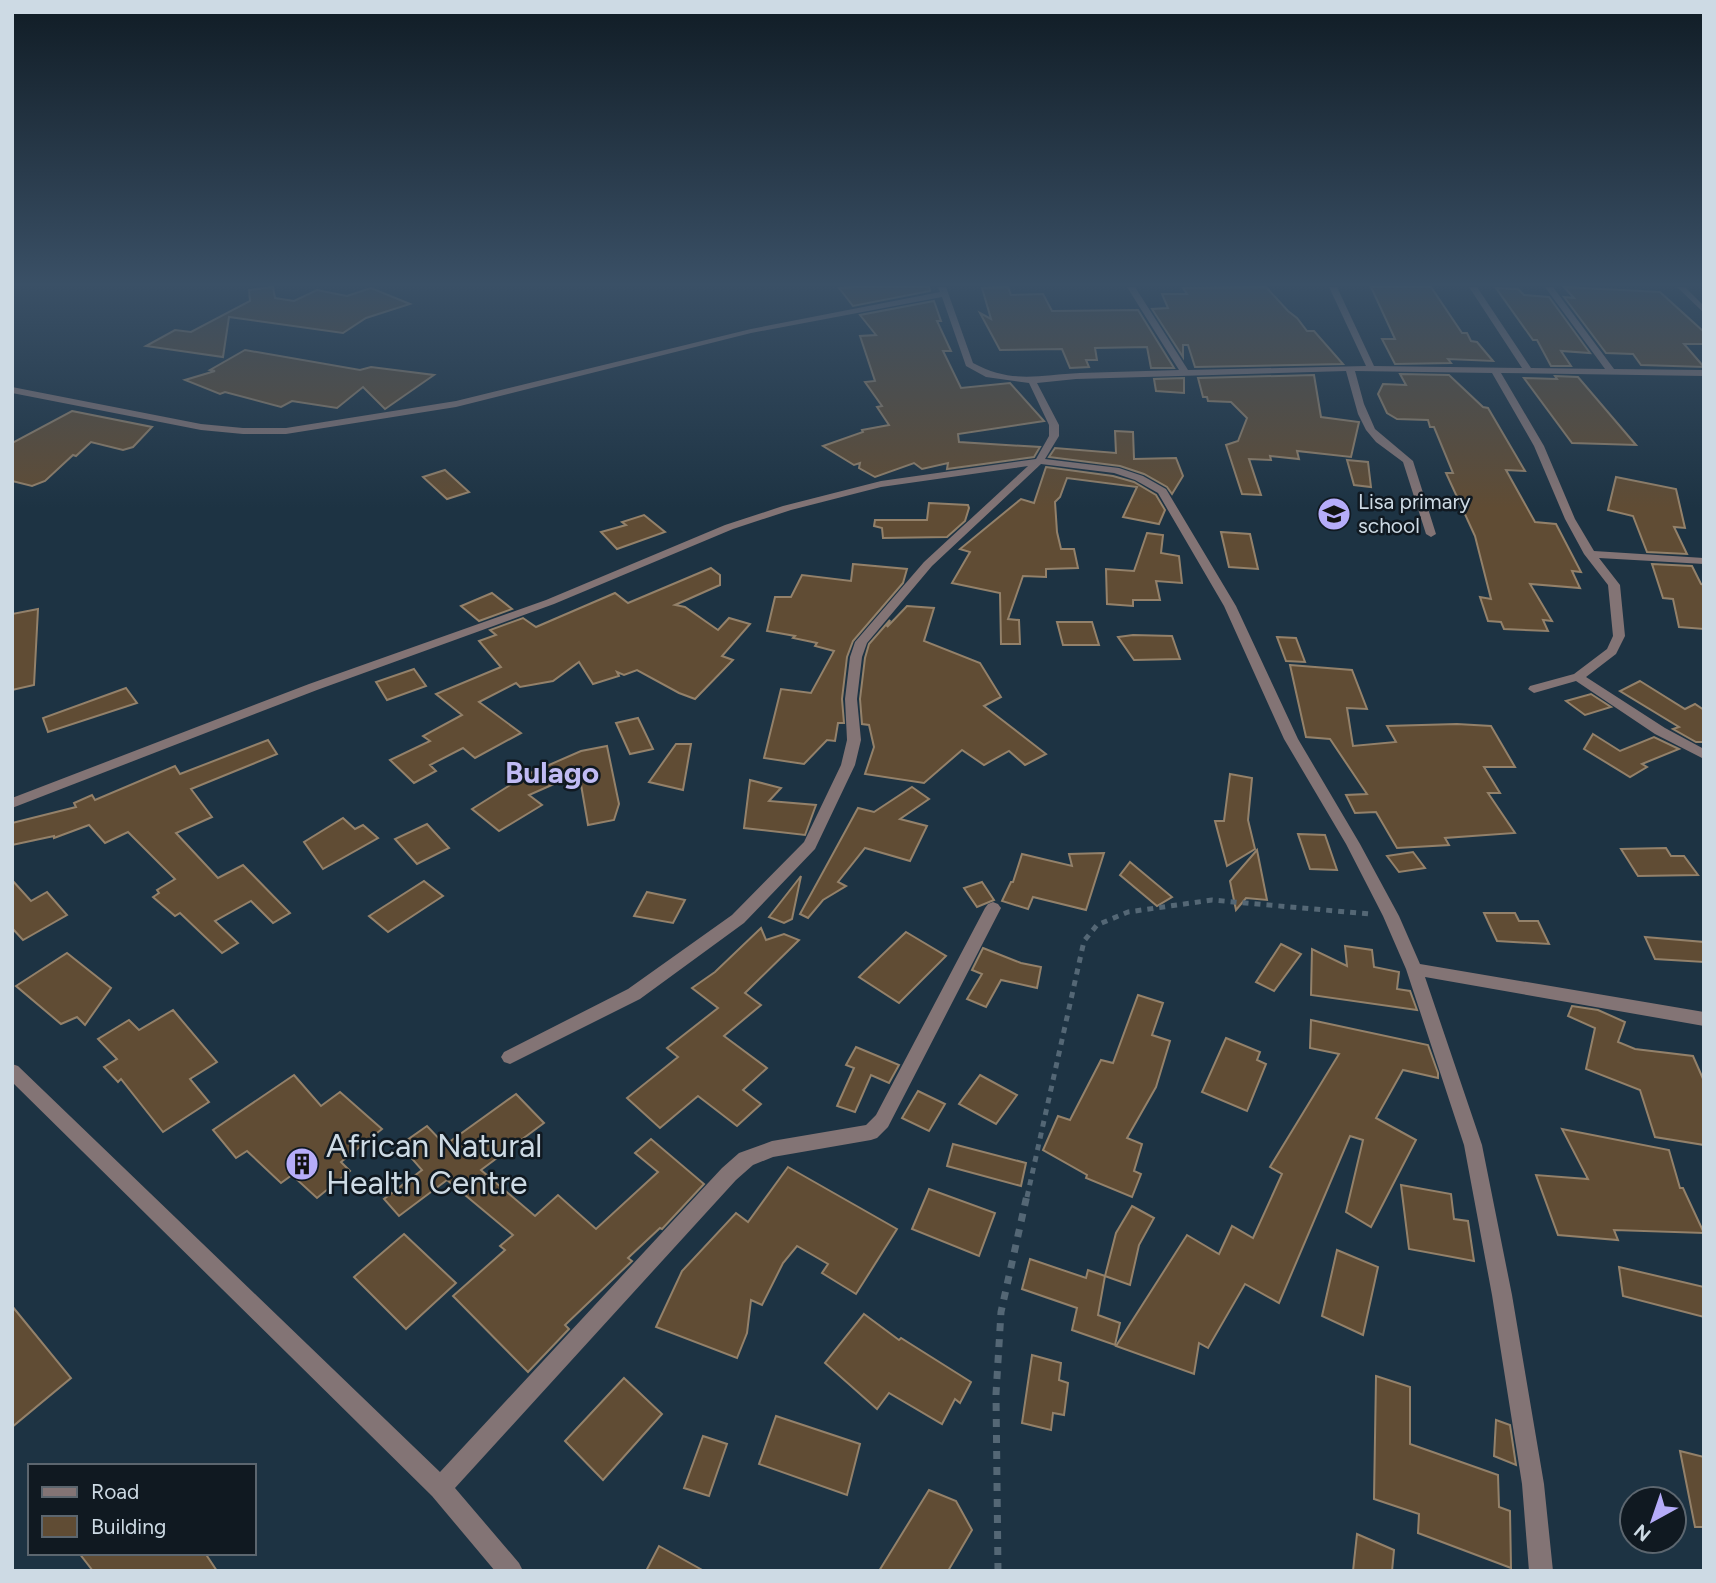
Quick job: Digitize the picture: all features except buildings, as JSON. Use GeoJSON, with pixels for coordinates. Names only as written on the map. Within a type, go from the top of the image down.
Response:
{"type":"FeatureCollection","features":[{"type":"Feature","properties":{"kind":"street"},"geometry":{"type":"LineString","coordinates":[[12,390],[201,427],[286,431],[456,404],[630,361]]}},
{"type":"Feature","properties":{"kind":"street"},"geometry":{"type":"LineString","coordinates":[[968,361],[989,375],[1032,381],[1076,376],[1350,368],[1704,373]]}},
{"type":"Feature","properties":{"kind":"street"},"geometry":{"type":"LineString","coordinates":[[1178,361],[1185,372]]}},
{"type":"Feature","properties":{"kind":"street"},"geometry":{"type":"LineString","coordinates":[[1368,361],[1371,368]]}},
{"type":"Feature","properties":{"kind":"street"},"geometry":{"type":"LineString","coordinates":[[1522,361],[1529,372]]}},
{"type":"Feature","properties":{"kind":"street"},"geometry":{"type":"LineString","coordinates":[[1603,361],[1612,373]]}},
{"type":"Feature","properties":{"kind":"street"},"geometry":{"type":"LineString","coordinates":[[1350,368],[1369,429],[1379,440],[1401,453],[1408,461],[1432,534]]}},
{"type":"Feature","properties":{"kind":"street"},"geometry":{"type":"LineString","coordinates":[[1496,372],[1539,446],[1570,519],[1590,554],[1614,585],[1619,636],[1612,651],[1578,677],[1534,689]]}},
{"type":"Feature","properties":{"kind":"street"},"geometry":{"type":"LineString","coordinates":[[510,1058],[634,994],[738,919],[810,845],[848,765],[854,740],[852,699],[856,657],[861,642],[928,564],[1040,461],[1054,436],[1054,425],[1032,381]]}},
{"type":"Feature","properties":{"kind":"street"},"geometry":{"type":"LineString","coordinates":[[12,803],[313,687],[550,602],[729,527],[788,508],[881,484],[1040,461],[1115,470],[1162,491],[1230,606],[1291,739],[1353,844],[1391,916],[1414,968],[1473,1145],[1502,1295],[1531,1470],[1541,1571]]}},
{"type":"Feature","properties":{"kind":"street"},"geometry":{"type":"LineString","coordinates":[[1590,554],[1704,561]]}},
{"type":"Feature","properties":{"kind":"street"},"geometry":{"type":"LineString","coordinates":[[1578,677],[1660,731],[1704,755]]}},
{"type":"Feature","properties":{"kind":"street"},"geometry":{"type":"LineString","coordinates":[[440,1488],[591,1322],[746,1159],[772,1149],[871,1132],[882,1121],[993,908]]}},
{"type":"Feature","properties":{"kind":"street"},"geometry":{"type":"LineString","coordinates":[[1414,968],[1704,1019]]}},
{"type":"Feature","properties":{"kind":"street"},"geometry":{"type":"LineString","coordinates":[[16,1080],[440,1488],[510,1571]]}},
{"type":"Feature","properties":{"kind":"path"},"geometry":{"type":"LineString","coordinates":[[998,1571],[996,1394],[1001,1312],[1084,941],[1097,925],[1128,912],[1212,900],[1391,916]]}},
{"type":"Feature","properties":{"kind":"place","name":"Lisa primary school"},"geometry":{"type":"Point","coordinates":[1334,514]}},
{"type":"Feature","properties":{"kind":"place","name":"African Natural Health Centre"},"geometry":{"type":"Point","coordinates":[302,1164]}},
{"type":"Feature","properties":{"kind":"district","name":"Bulago"},"geometry":{"type":"Point","coordinates":[552,773]}}]}
